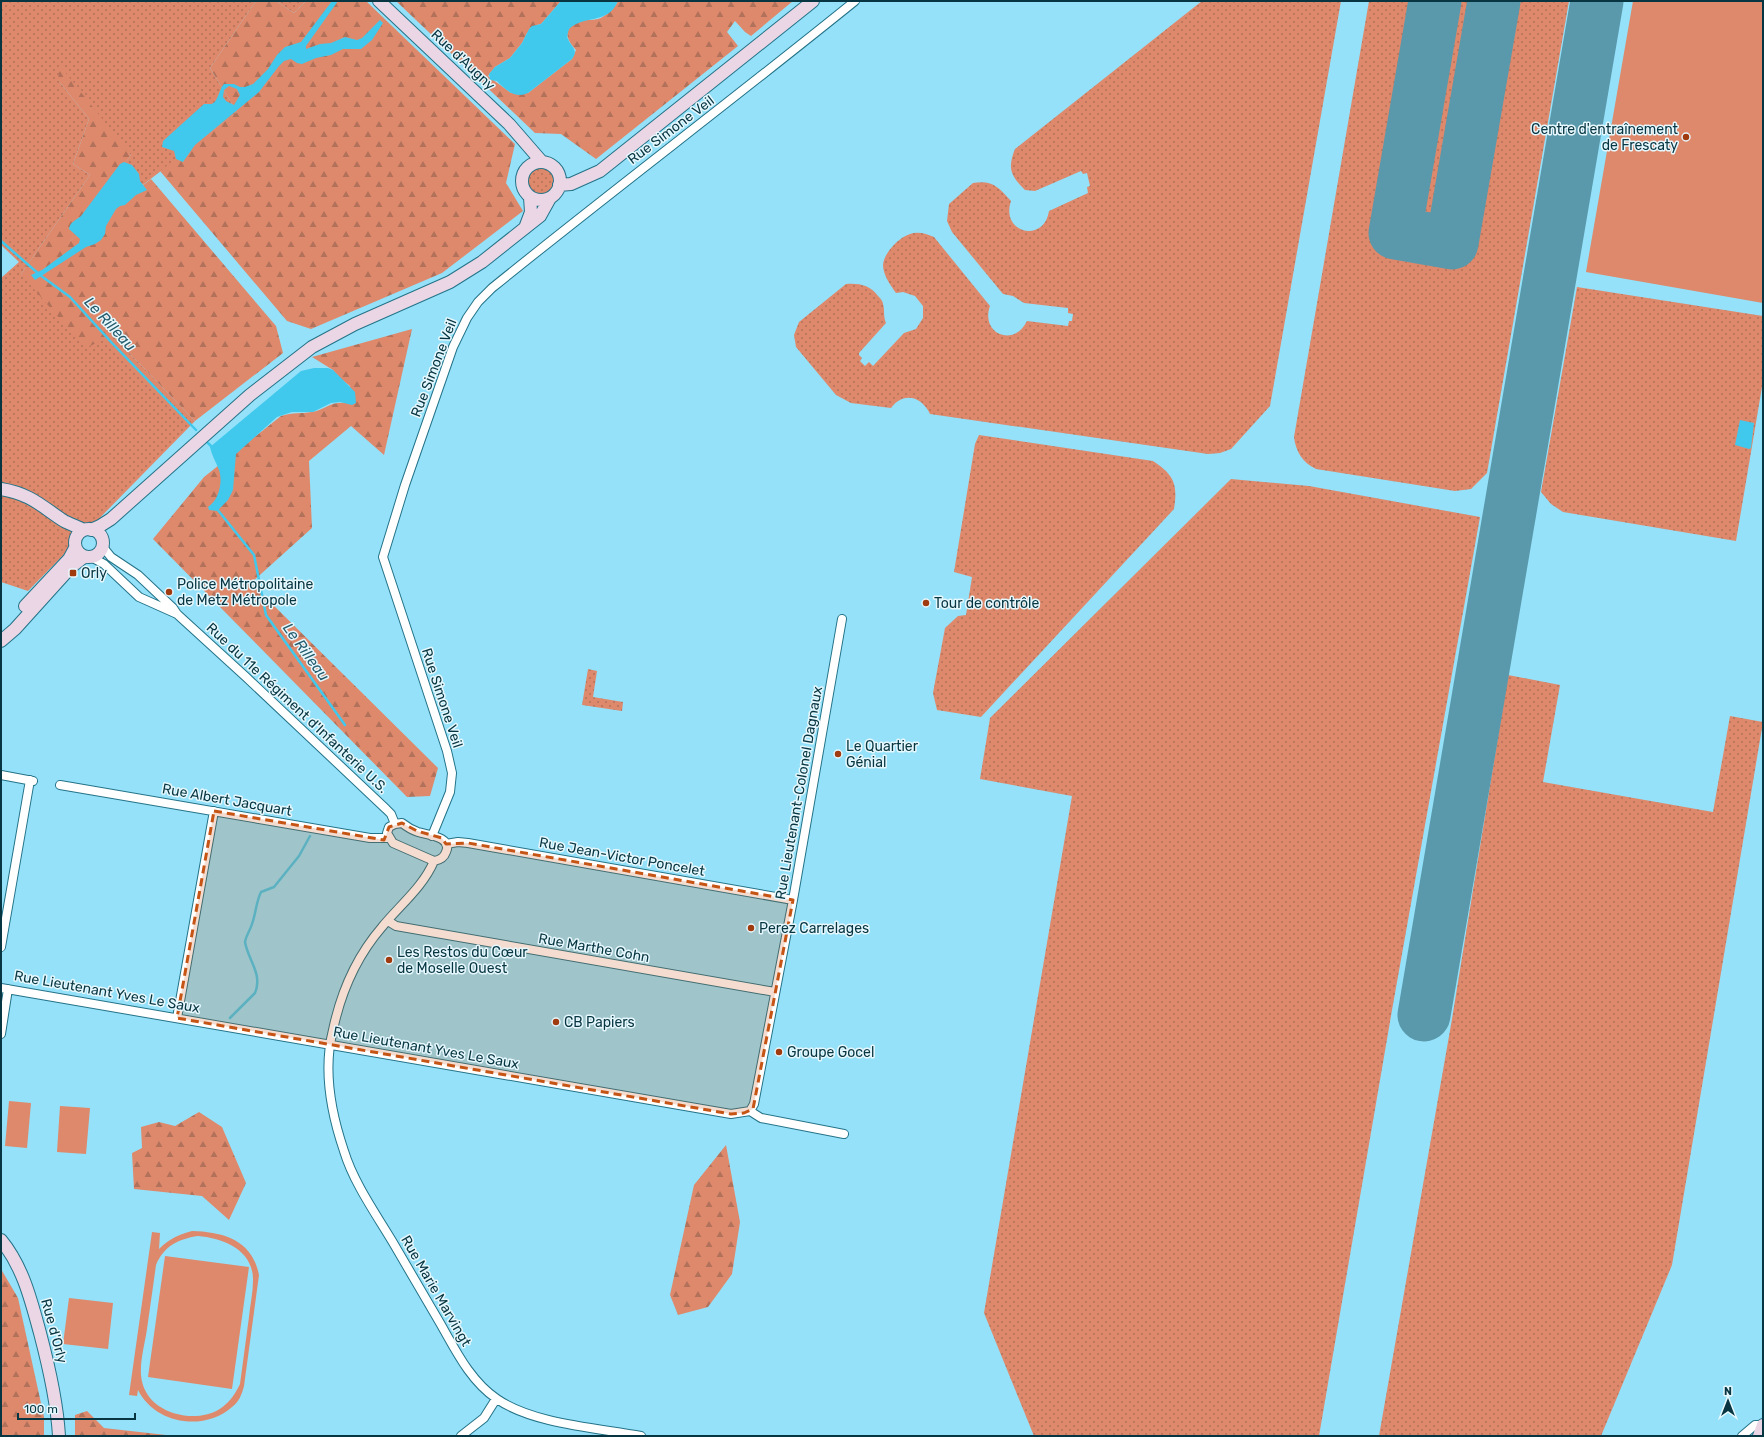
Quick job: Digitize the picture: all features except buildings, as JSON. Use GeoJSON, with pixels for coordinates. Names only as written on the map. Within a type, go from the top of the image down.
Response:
{"type":"FeatureCollection","features":[{"type":"Feature","properties":{"kind":"main road","name":"Rue d'Augny"},"geometry":{"type":"LineString","coordinates":[[379,1],[509,124],[542,162]]}},
{"type":"Feature","properties":{"kind":"main road"},"geometry":{"type":"LineString","coordinates":[[559,185],[571,184],[600,171],[813,1]]}},
{"type":"Feature","properties":{"kind":"main road"},"geometry":{"type":"LineString","coordinates":[[524,142],[526,162],[529,166]]}},
{"type":"Feature","properties":{"kind":"main road"},"geometry":{"type":"LineString","coordinates":[[524,229],[531,212],[530,197],[522,184],[522,177],[529,166],[534,163],[542,162],[551,165],[558,172],[587,178]]}},
{"type":"Feature","properties":{"kind":"main road"},"geometry":{"type":"LineString","coordinates":[[1,634],[69,558],[78,534],[100,526],[111,518],[250,395],[312,347],[355,324],[450,282],[482,262],[540,216],[550,198],[557,190],[559,185],[558,172]]}},
{"type":"Feature","properties":{"kind":"main road"},"geometry":{"type":"LineString","coordinates":[[530,197],[539,200],[550,198]]}},
{"type":"Feature","properties":{"kind":"main road"},"geometry":{"type":"LineString","coordinates":[[1,489],[25,495],[42,504],[64,521],[98,532],[102,542]]}},
{"type":"Feature","properties":{"kind":"main road"},"geometry":{"type":"LineString","coordinates":[[1,641],[15,629],[72,568],[88,557],[99,553],[111,518]]}},
{"type":"Feature","properties":{"kind":"main road"},"geometry":{"type":"LineString","coordinates":[[64,521],[80,554],[88,557]]}},
{"type":"Feature","properties":{"kind":"main road","name":"Rue d'Orly"},"geometry":{"type":"LineString","coordinates":[[1,1240],[18,1267],[29,1292],[52,1383],[59,1436]]}},
{"type":"Feature","properties":{"kind":"main road"},"geometry":{"type":"LineString","coordinates":[[1758,1436],[1763,1425]]}},
{"type":"Feature","properties":{"kind":"street","name":"Rue Simone Veil"},"geometry":{"type":"LineString","coordinates":[[432,836],[450,792],[452,773],[447,751],[383,557],[430,410],[453,347],[467,318],[478,302],[498,283],[593,206],[752,85],[855,1]]}},
{"type":"Feature","properties":{"kind":"street","name":"Rue du 11e Régiment d'Infanterie U.S."},"geometry":{"type":"LineString","coordinates":[[102,542],[111,557],[138,575],[173,608],[177,614],[386,809],[391,814],[395,824]]}},
{"type":"Feature","properties":{"kind":"street","name":"Rue du 11e Régiment d'Infanterie U.S."},"geometry":{"type":"LineString","coordinates":[[88,557],[104,564],[139,596],[177,614]]}},
{"type":"Feature","properties":{"kind":"street"},"geometry":{"type":"LineString","coordinates":[[139,596],[149,586]]}},
{"type":"Feature","properties":{"kind":"street","name":"Rue Lieutenant-Colonel Dagnaux"},"geometry":{"type":"LineString","coordinates":[[750,1111],[754,1104],[794,900],[842,620]]}},
{"type":"Feature","properties":{"kind":"street"},"geometry":{"type":"LineString","coordinates":[[1,775],[31,780],[1,947]]}},
{"type":"Feature","properties":{"kind":"street","name":"Rue Albert Jacquart"},"geometry":{"type":"LineString","coordinates":[[60,785],[370,838],[389,838]]}},
{"type":"Feature","properties":{"kind":"street"},"geometry":{"type":"LineString","coordinates":[[177,1018],[214,811]]}},
{"type":"Feature","properties":{"kind":"street"},"geometry":{"type":"LineString","coordinates":[[402,823],[417,831],[432,836],[442,838],[446,844],[447,850],[445,856],[441,860],[434,861],[412,850],[393,843],[387,833],[389,827],[402,823]]}},
{"type":"Feature","properties":{"kind":"street","name":"Rue Jean-Victor Poncelet"},"geometry":{"type":"LineString","coordinates":[[446,844],[458,842],[468,843],[794,900]]}},
{"type":"Feature","properties":{"kind":"street"},"geometry":{"type":"LineString","coordinates":[[330,1044],[340,1004],[355,967],[365,950],[388,920],[425,878],[434,861]]}},
{"type":"Feature","properties":{"kind":"street","name":"Rue Marthe Cohn"},"geometry":{"type":"LineString","coordinates":[[388,920],[396,926],[775,992]]}},
{"type":"Feature","properties":{"kind":"street"},"geometry":{"type":"LineString","coordinates":[[1,1034],[5,988]]}},
{"type":"Feature","properties":{"kind":"street","name":"Rue Lieutenant Yves Le Saux"},"geometry":{"type":"LineString","coordinates":[[5,988],[731,1114],[750,1111]]}},
{"type":"Feature","properties":{"kind":"street","name":"Rue Marie Marvingt"},"geometry":{"type":"LineString","coordinates":[[330,1044],[329,1070],[333,1111],[344,1154],[354,1174],[457,1352],[474,1377],[496,1399],[515,1410],[538,1418],[641,1436]]}},
{"type":"Feature","properties":{"kind":"street"},"geometry":{"type":"LineString","coordinates":[[750,1111],[761,1118],[844,1134]]}},
{"type":"Feature","properties":{"kind":"street"},"geometry":{"type":"LineString","coordinates":[[461,1436],[484,1418],[496,1399]]}},
{"type":"Feature","properties":{"kind":"street"},"geometry":{"type":"LineString","coordinates":[[1742,1436],[1755,1425],[1763,1425]]}},
{"type":"Feature","properties":{"kind":"highlighted area"},"geometry":{"type":"Polygon","coordinates":[[[214,811],[384,840],[389,827],[402,823],[417,831],[442,838],[446,844],[468,843],[793,900],[753,1109],[744,1113],[731,1114],[177,1018],[214,811]]]}},
{"type":"Feature","properties":{"kind":"green space"},"geometry":{"type":"Polygon","coordinates":[[[1,1],[256,1],[210,68],[237,112],[68,243],[131,155],[58,80],[89,119],[73,164],[90,175],[21,274],[113,336],[195,421],[28,591],[1,582],[1,278],[19,262],[1,245],[1,1]]]}},
{"type":"Feature","properties":{"kind":"green space"},"geometry":{"type":"Polygon","coordinates":[[[256,1],[276,1],[294,13],[306,1],[366,1],[515,144],[506,183],[523,211],[442,273],[311,329],[287,321],[160,171],[237,112],[210,68],[256,1]]]}},
{"type":"Feature","properties":{"kind":"green space"},"geometry":{"type":"Polygon","coordinates":[[[276,1],[306,1],[294,13],[276,1]]]}},
{"type":"Feature","properties":{"kind":"green space"},"geometry":{"type":"Polygon","coordinates":[[[396,1],[561,1],[541,24],[537,25],[527,33],[522,43],[510,58],[495,67],[488,76],[511,93],[528,93],[572,59],[576,50],[567,35],[570,28],[578,22],[601,18],[617,4],[618,1],[793,1],[751,36],[735,21],[727,32],[738,46],[596,159],[561,134],[535,133],[396,1]]]}},
{"type":"Feature","properties":{"kind":"green space"},"geometry":{"type":"Polygon","coordinates":[[[1202,1],[1341,1],[1270,406],[1231,449],[1220,453],[1208,454],[930,414],[927,408],[918,400],[912,398],[901,399],[891,408],[851,403],[836,395],[796,347],[794,335],[799,322],[846,284],[860,284],[868,287],[875,292],[882,302],[886,323],[859,353],[862,358],[860,361],[865,366],[869,362],[873,366],[904,333],[916,329],[923,318],[923,306],[915,296],[903,292],[896,293],[883,269],[884,260],[892,246],[905,236],[913,233],[925,234],[934,237],[990,306],[988,316],[990,324],[994,330],[1000,334],[1007,336],[1014,334],[1021,329],[1027,321],[1068,326],[1069,321],[1072,321],[1073,314],[1068,313],[1068,308],[1024,303],[1013,296],[1003,294],[952,232],[947,221],[949,204],[973,183],[980,182],[990,184],[999,188],[1011,201],[1009,212],[1012,221],[1017,227],[1032,231],[1039,228],[1045,221],[1049,211],[1088,193],[1087,187],[1090,186],[1087,173],[1083,174],[1081,171],[1035,191],[1025,190],[1016,180],[1012,172],[1011,162],[1015,149],[1202,1]]]}},
{"type":"Feature","properties":{"kind":"green space"},"geometry":{"type":"Polygon","coordinates":[[[1369,1],[1569,1],[1487,473],[1471,489],[1455,491],[1316,469],[1303,460],[1298,452],[1295,442],[1294,437],[1369,1]]]}},
{"type":"Feature","properties":{"kind":"green space","name":"Centre d'entraînement de Frescaty"},"geometry":{"type":"Polygon","coordinates":[[[1633,1],[1763,1],[1763,303],[1586,272],[1633,1]]]}},
{"type":"Feature","properties":{"kind":"green space"},"geometry":{"type":"Polygon","coordinates":[[[60,66],[131,155],[69,242],[151,179],[276,326],[283,353],[195,421],[113,336],[85,348],[21,274],[90,175],[73,164],[89,119],[58,80],[60,66]]]}},
{"type":"Feature","properties":{"kind":"green space"},"geometry":{"type":"Polygon","coordinates":[[[541,168],[550,172],[554,181],[550,190],[541,194],[532,190],[528,181],[532,172],[541,168]]]}},
{"type":"Feature","properties":{"kind":"green space"},"geometry":{"type":"Polygon","coordinates":[[[1577,287],[1763,316],[1763,381],[1736,541],[1563,512],[1551,504],[1541,492],[1577,287]]]}},
{"type":"Feature","properties":{"kind":"green space"},"geometry":{"type":"Polygon","coordinates":[[[412,329],[384,455],[351,426],[309,461],[312,528],[251,583],[438,768],[430,796],[407,797],[153,539],[204,477],[281,416],[317,411],[336,403],[348,403],[350,386],[337,376],[333,370],[312,357],[412,329]]]}},
{"type":"Feature","properties":{"kind":"green space"},"geometry":{"type":"Polygon","coordinates":[[[979,435],[1153,461],[1166,471],[1175,487],[1174,509],[981,717],[937,710],[933,693],[945,628],[958,616],[966,615],[972,577],[954,572],[975,444],[979,435]]]}},
{"type":"Feature","properties":{"kind":"green space"},"geometry":{"type":"Polygon","coordinates":[[[1231,479],[1309,486],[1480,517],[1392,1010],[1319,1436],[1034,1436],[984,1313],[1072,796],[980,779],[990,718],[1231,479]]]}},
{"type":"Feature","properties":{"kind":"green space"},"geometry":{"type":"Polygon","coordinates":[[[588,669],[597,671],[593,697],[623,702],[622,711],[582,705],[588,669]]]}},
{"type":"Feature","properties":{"kind":"green space"},"geometry":{"type":"Polygon","coordinates":[[[1508,675],[1560,685],[1543,782],[1713,812],[1730,716],[1763,722],[1672,1265],[1601,1436],[1379,1436],[1452,1019],[1508,675]]]}},
{"type":"Feature","properties":{"kind":"green space"},"geometry":{"type":"Polygon","coordinates":[[[9,1101],[31,1103],[27,1148],[5,1146],[9,1101]]]}},
{"type":"Feature","properties":{"kind":"green space"},"geometry":{"type":"Polygon","coordinates":[[[60,1106],[90,1108],[86,1154],[57,1152],[60,1106]]]}},
{"type":"Feature","properties":{"kind":"green space"},"geometry":{"type":"Polygon","coordinates":[[[199,1112],[222,1127],[246,1183],[229,1220],[202,1196],[134,1189],[132,1153],[142,1148],[141,1127],[159,1122],[175,1126],[199,1112]]]}},
{"type":"Feature","properties":{"kind":"green space"},"geometry":{"type":"Polygon","coordinates":[[[726,1145],[740,1222],[732,1274],[708,1307],[678,1315],[670,1295],[694,1185],[726,1145]]]}},
{"type":"Feature","properties":{"kind":"green space"},"geometry":{"type":"Polygon","coordinates":[[[192,1231],[215,1233],[235,1240],[250,1254],[259,1275],[244,1386],[241,1395],[234,1405],[221,1415],[208,1420],[194,1422],[181,1421],[156,1411],[146,1402],[138,1390],[137,1396],[129,1395],[152,1232],[160,1233],[159,1249],[170,1240],[192,1231]],[[198,1236],[178,1241],[172,1244],[159,1258],[156,1265],[142,1358],[141,1375],[143,1385],[152,1401],[168,1411],[186,1416],[204,1415],[223,1407],[232,1397],[240,1384],[252,1294],[252,1270],[243,1254],[227,1243],[208,1237],[198,1236]]]}},
{"type":"Feature","properties":{"kind":"green space"},"geometry":{"type":"Polygon","coordinates":[[[165,1256],[249,1267],[232,1389],[148,1377],[165,1256]]]}},
{"type":"Feature","properties":{"kind":"green space"},"geometry":{"type":"Polygon","coordinates":[[[1,1269],[18,1298],[44,1417],[44,1436],[1,1436],[1,1269]]]}},
{"type":"Feature","properties":{"kind":"green space"},"geometry":{"type":"Polygon","coordinates":[[[69,1298],[113,1303],[108,1349],[63,1344],[69,1298]]]}},
{"type":"Feature","properties":{"kind":"green space"},"geometry":{"type":"Polygon","coordinates":[[[87,1411],[104,1428],[175,1436],[75,1436],[75,1415],[87,1411]]]}},
{"type":"Feature","properties":{"kind":"water"},"geometry":{"type":"Polygon","coordinates":[[[332,1],[338,1],[306,46],[306,49],[320,44],[331,43],[345,37],[357,40],[362,38],[380,20],[383,23],[372,40],[361,49],[343,49],[331,55],[316,58],[302,64],[291,59],[284,61],[259,92],[195,145],[183,162],[176,159],[174,151],[162,147],[163,141],[204,104],[211,104],[217,99],[224,84],[234,84],[240,87],[245,87],[253,84],[268,69],[277,55],[285,47],[301,42],[332,1]],[[229,86],[224,90],[223,97],[226,101],[234,105],[240,95],[237,89],[229,86]]]}},
{"type":"Feature","properties":{"kind":"water"},"geometry":{"type":"Polygon","coordinates":[[[561,1],[618,1],[614,8],[608,13],[575,24],[569,29],[567,36],[574,50],[574,56],[528,93],[519,95],[511,93],[497,81],[490,80],[489,74],[495,67],[510,58],[522,43],[529,29],[532,26],[541,24],[561,1]]]}},
{"type":"Feature","properties":{"kind":"water"},"geometry":{"type":"Polygon","coordinates":[[[124,162],[132,165],[139,174],[140,181],[147,190],[136,195],[125,205],[116,209],[106,226],[105,234],[101,240],[86,247],[35,280],[31,275],[42,270],[79,243],[80,239],[69,229],[71,225],[81,216],[120,164],[124,162]]]}},
{"type":"Feature","properties":{"kind":"water"},"geometry":{"type":"Polygon","coordinates":[[[314,368],[328,368],[333,370],[355,392],[356,403],[352,405],[340,402],[331,403],[313,412],[292,412],[277,417],[236,454],[233,490],[228,500],[217,511],[209,510],[208,507],[215,500],[221,480],[219,470],[210,447],[301,371],[314,368]]]}},
{"type":"Feature","properties":{"kind":"water"},"geometry":{"type":"Polygon","coordinates":[[[1740,420],[1754,423],[1751,448],[1749,449],[1735,445],[1740,420]]]}},
{"type":"Feature","properties":{"kind":"waterway","name":"Le Rilleau"},"geometry":{"type":"LineString","coordinates":[[1,241],[40,275],[70,297],[196,430]]}},
{"type":"Feature","properties":{"kind":"waterway","name":"Le Rilleau"},"geometry":{"type":"LineString","coordinates":[[208,443],[213,448]]}},
{"type":"Feature","properties":{"kind":"waterway","name":"Le Rilleau"},"geometry":{"type":"LineString","coordinates":[[217,509],[254,555],[266,615],[345,725]]}},
{"type":"Feature","properties":{"kind":"waterway","name":"Le Rilleau"},"geometry":{"type":"LineString","coordinates":[[230,1018],[255,993],[257,986],[256,973],[245,942],[261,892],[274,887],[299,856],[310,836]]}},
{"type":"Feature","properties":{"kind":"runway"},"geometry":{"type":"LineString","coordinates":[[1435,1],[1395,233],[1452,243],[1494,1]]}},
{"type":"Feature","properties":{"kind":"runway"},"geometry":{"type":"LineString","coordinates":[[1424,1015],[1597,1]]}},
{"type":"Feature","properties":{"kind":"place","name":"Centre d'entraînement de Frescaty"},"geometry":{"type":"Point","coordinates":[1686,137]}},
{"type":"Feature","properties":{"kind":"place","name":"Orly"},"geometry":{"type":"Point","coordinates":[73,573]}},
{"type":"Feature","properties":{"kind":"place","name":"Police Métropolitaine de Metz Métropole"},"geometry":{"type":"Point","coordinates":[169,592]}},
{"type":"Feature","properties":{"kind":"place","name":"Tour de contrôle"},"geometry":{"type":"Point","coordinates":[926,603]}},
{"type":"Feature","properties":{"kind":"place","name":"Le Quartier Génial"},"geometry":{"type":"Point","coordinates":[838,754]}},
{"type":"Feature","properties":{"kind":"place","name":"Perez Carrelages"},"geometry":{"type":"Point","coordinates":[751,928]}},
{"type":"Feature","properties":{"kind":"place","name":"Les Restos du Cœur de Moselle Ouest"},"geometry":{"type":"Point","coordinates":[389,960]}},
{"type":"Feature","properties":{"kind":"place","name":"CB Papiers"},"geometry":{"type":"Point","coordinates":[556,1022]}},
{"type":"Feature","properties":{"kind":"place","name":"Groupe Gocel"},"geometry":{"type":"Point","coordinates":[779,1052]}}]}
